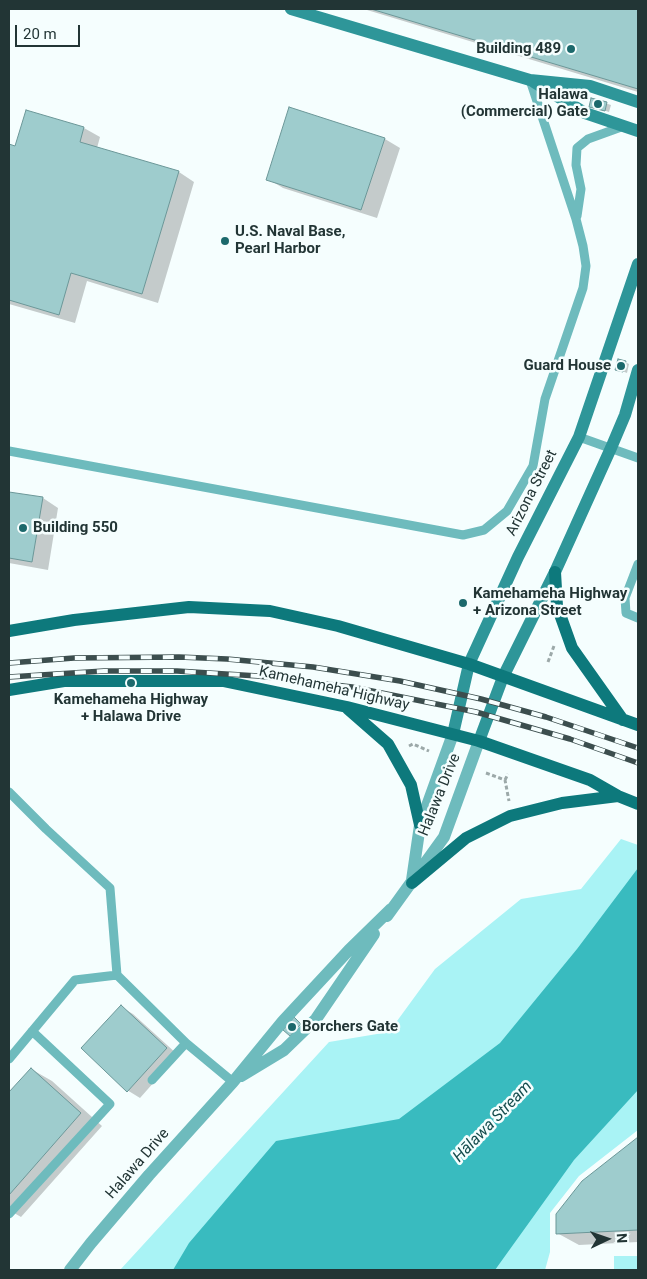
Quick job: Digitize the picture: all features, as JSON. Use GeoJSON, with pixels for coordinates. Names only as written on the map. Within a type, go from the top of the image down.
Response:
{"type":"FeatureCollection","features":[{"type":"Feature","properties":{"kind":"main road"},"geometry":{"type":"LineString","coordinates":[[555,572],[557,606],[572,648],[623,720]]}},
{"type":"Feature","properties":{"kind":"main road"},"geometry":{"type":"LineString","coordinates":[[9,631],[74,620],[189,607],[270,611],[338,626],[470,664],[638,725]]}},
{"type":"Feature","properties":{"kind":"main road","name":"Kamehameha Highway"},"geometry":{"type":"LineString","coordinates":[[9,690],[64,681],[223,681],[347,707],[453,734],[590,780],[618,796],[638,804]]}},
{"type":"Feature","properties":{"kind":"main road"},"geometry":{"type":"LineString","coordinates":[[347,707],[388,744],[412,785],[420,825]]}},
{"type":"Feature","properties":{"kind":"main road"},"geometry":{"type":"LineString","coordinates":[[412,883],[466,838],[510,816],[562,803],[618,796]]}},
{"type":"Feature","properties":{"kind":"street"},"geometry":{"type":"LineString","coordinates":[[291,9],[530,80],[590,86],[638,102]]}},
{"type":"Feature","properties":{"kind":"street"},"geometry":{"type":"LineString","coordinates":[[530,80],[585,113],[625,125],[638,131]]}},
{"type":"Feature","properties":{"kind":"street","name":"Arizona Street"},"geometry":{"type":"LineString","coordinates":[[453,734],[470,664],[518,557],[579,437],[638,264]]}},
{"type":"Feature","properties":{"kind":"street"},"geometry":{"type":"LineString","coordinates":[[478,742],[503,677],[555,572],[611,448],[625,415],[638,370]]}},
{"type":"Feature","properties":{"kind":"street","name":"Halawa Drive"},"geometry":{"type":"LineString","coordinates":[[412,883],[420,825],[453,734]]}},
{"type":"Feature","properties":{"kind":"street","name":"Halawa Drive"},"geometry":{"type":"LineString","coordinates":[[233,1082],[284,1050],[316,1019],[391,909],[412,883],[444,836],[478,742]]}},
{"type":"Feature","properties":{"kind":"street","name":"Halawa Drive"},"geometry":{"type":"LineString","coordinates":[[70,1270],[149,1175],[233,1082],[283,1021],[349,950],[391,909]]}},
{"type":"Feature","properties":{"kind":"lane"},"geometry":{"type":"LineString","coordinates":[[9,451],[463,535],[484,530],[507,511],[533,466],[545,399],[583,288],[586,266],[576,219],[530,80]]}},
{"type":"Feature","properties":{"kind":"lane"},"geometry":{"type":"LineString","coordinates":[[576,219],[581,189],[576,165],[577,148],[588,139],[625,125]]}},
{"type":"Feature","properties":{"kind":"lane"},"geometry":{"type":"LineString","coordinates":[[579,437],[638,458]]}},
{"type":"Feature","properties":{"kind":"lane"},"geometry":{"type":"LineString","coordinates":[[638,564],[625,598],[626,613],[638,618]]}},
{"type":"Feature","properties":{"kind":"lane"},"geometry":{"type":"LineString","coordinates":[[9,792],[110,888],[117,975],[186,1043],[233,1082]]}},
{"type":"Feature","properties":{"kind":"lane"},"geometry":{"type":"LineString","coordinates":[[10,1057],[75,980],[117,975]]}},
{"type":"Feature","properties":{"kind":"lane"},"geometry":{"type":"LineString","coordinates":[[9,1214],[110,1104],[32,1031]]}},
{"type":"Feature","properties":{"kind":"lane"},"geometry":{"type":"LineString","coordinates":[[152,1080],[186,1043]]}},
{"type":"Feature","properties":{"kind":"path"},"geometry":{"type":"LineString","coordinates":[[548,641],[559,645]]}},
{"type":"Feature","properties":{"kind":"path"},"geometry":{"type":"LineString","coordinates":[[548,662],[555,644]]}},
{"type":"Feature","properties":{"kind":"path"},"geometry":{"type":"LineString","coordinates":[[406,748],[412,744],[436,754]]}},
{"type":"Feature","properties":{"kind":"path"},"geometry":{"type":"LineString","coordinates":[[484,772],[505,780]]}},
{"type":"Feature","properties":{"kind":"path"},"geometry":{"type":"LineString","coordinates":[[508,774],[505,780],[511,806]]}},
{"type":"Feature","properties":{"kind":"shaded area"},"geometry":{"type":"Polygon","coordinates":[[[621,839],[638,845],[638,948],[212,1270],[120,1270],[329,1042],[389,1032],[435,969],[521,899],[581,889],[621,839]]]}},
{"type":"Feature","properties":{"kind":"shaded area"},"geometry":{"type":"Polygon","coordinates":[[[638,1040],[638,1130],[579,1176],[550,1213],[550,1252],[545,1270],[398,1270],[638,1040]]]}},
{"type":"Feature","properties":{"kind":"shaded area"},"geometry":{"type":"Polygon","coordinates":[[[614,1256],[638,1256],[638,1270],[614,1270],[614,1256]]]}},
{"type":"Feature","properties":{"kind":"water","name":"Hālawa Stream"},"geometry":{"type":"Polygon","coordinates":[[[638,868],[638,1090],[574,1160],[495,1270],[173,1270],[189,1243],[276,1141],[399,1119],[500,1043],[577,949],[638,868]]]}},
{"type":"Feature","properties":{"kind":"building","name":"Building 489"},"geometry":{"type":"Polygon","coordinates":[[[371,9],[638,9],[638,89],[371,9]]]}},
{"type":"Feature","properties":{"kind":"building","name":"Halawa (Commercial) Gate"},"geometry":{"type":"Polygon","coordinates":[[[591,98],[607,102],[605,111],[589,107],[591,98]]]}},
{"type":"Feature","properties":{"kind":"building"},"geometry":{"type":"Polygon","coordinates":[[[289,107],[385,138],[361,210],[266,180],[289,107]]]}},
{"type":"Feature","properties":{"kind":"building"},"geometry":{"type":"Polygon","coordinates":[[[26,110],[84,127],[80,142],[179,171],[142,294],[71,273],[59,315],[9,300],[9,144],[15,146],[26,110]]]}},
{"type":"Feature","properties":{"kind":"building","name":"Guard House"},"geometry":{"type":"Polygon","coordinates":[[[618,359],[626,361],[623,372],[615,370],[618,359]]]}},
{"type":"Feature","properties":{"kind":"building","name":"Building 550"},"geometry":{"type":"Polygon","coordinates":[[[9,492],[43,497],[32,562],[9,558],[9,492]]]}},
{"type":"Feature","properties":{"kind":"building"},"geometry":{"type":"Polygon","coordinates":[[[121,1005],[167,1048],[127,1092],[81,1048],[121,1005]]]}},
{"type":"Feature","properties":{"kind":"building","name":"Borchers Gate"},"geometry":{"type":"Polygon","coordinates":[[[294,1017],[301,1024],[290,1036],[283,1030],[294,1017]]]}},
{"type":"Feature","properties":{"kind":"building"},"geometry":{"type":"Polygon","coordinates":[[[31,1068],[81,1113],[9,1195],[9,1092],[31,1068]]]}},
{"type":"Feature","properties":{"kind":"building"},"geometry":{"type":"Polygon","coordinates":[[[638,1137],[638,1230],[556,1234],[556,1214],[582,1181],[638,1137]]]}},
{"type":"Feature","properties":{"kind":"railway"},"geometry":{"type":"LineString","coordinates":[[9,663],[74,658],[179,657],[227,659],[313,667],[400,681],[481,699],[546,717],[638,748]]}},
{"type":"Feature","properties":{"kind":"railway"},"geometry":{"type":"LineString","coordinates":[[9,677],[104,671],[177,671],[258,676],[352,687],[476,712],[570,739],[638,763]]}},
{"type":"Feature","properties":{"kind":"place","name":"Building 489"},"geometry":{"type":"Point","coordinates":[571,49]}},
{"type":"Feature","properties":{"kind":"place","name":"Halawa (Commercial) Gate"},"geometry":{"type":"Point","coordinates":[598,104]}},
{"type":"Feature","properties":{"kind":"place","name":"U.S. Naval Base, Pearl Harbor"},"geometry":{"type":"Point","coordinates":[225,241]}},
{"type":"Feature","properties":{"kind":"place","name":"Guard House"},"geometry":{"type":"Point","coordinates":[621,366]}},
{"type":"Feature","properties":{"kind":"place","name":"Building 550"},"geometry":{"type":"Point","coordinates":[23,528]}},
{"type":"Feature","properties":{"kind":"place","name":"Kamehameha Highway + Arizona Street"},"geometry":{"type":"Point","coordinates":[463,603]}},
{"type":"Feature","properties":{"kind":"place","name":"Kamehameha Highway + Halawa Drive"},"geometry":{"type":"Point","coordinates":[131,683]}},
{"type":"Feature","properties":{"kind":"place","name":"Borchers Gate"},"geometry":{"type":"Point","coordinates":[292,1027]}}]}
